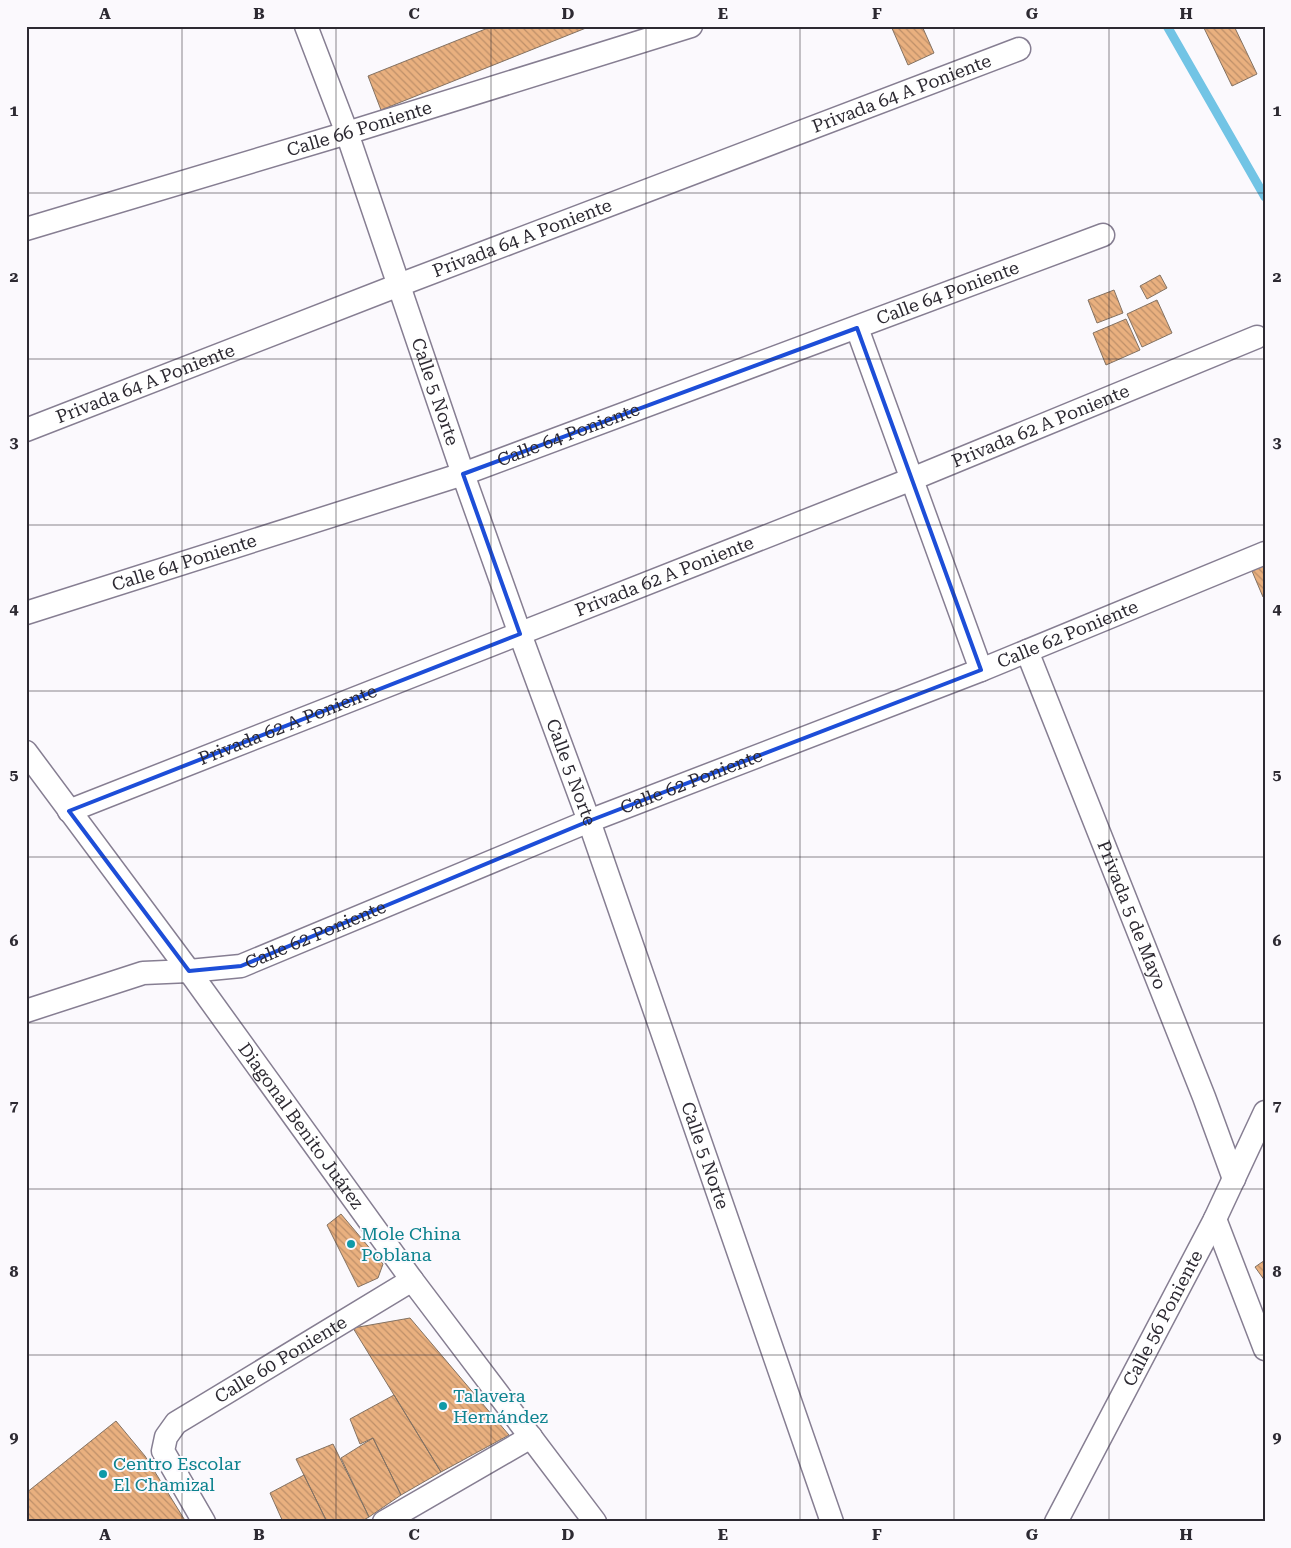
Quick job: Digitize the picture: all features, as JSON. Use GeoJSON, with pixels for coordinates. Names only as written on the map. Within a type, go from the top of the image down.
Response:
{"type":"FeatureCollection","features":[{"type":"Feature","properties":{"kind":"street","name":"Calle 5 Norte"},"geometry":{"type":"LineString","coordinates":[[306,26],[347,133],[520,634],[590,820],[832,1522]]}},
{"type":"Feature","properties":{"kind":"street","name":"Calle 66 Poniente"},"geometry":{"type":"LineString","coordinates":[[26,229],[347,133],[691,26]]}},
{"type":"Feature","properties":{"kind":"street","name":"Privada 64 A Poniente"},"geometry":{"type":"LineString","coordinates":[[26,430],[399,285],[1019,49]]}},
{"type":"Feature","properties":{"kind":"street","name":"Calle 64 Poniente"},"geometry":{"type":"LineString","coordinates":[[26,613],[464,474],[1103,235]]}},
{"type":"Feature","properties":{"kind":"street"},"geometry":{"type":"LineString","coordinates":[[857,328],[981,670]]}},
{"type":"Feature","properties":{"kind":"street","name":"Privada 62 A Poniente"},"geometry":{"type":"LineString","coordinates":[[69,810],[520,634],[1257,338]]}},
{"type":"Feature","properties":{"kind":"street","name":"Calle 62 Poniente"},"geometry":{"type":"LineString","coordinates":[[26,1011],[143,973],[189,972],[241,966],[590,820],[981,670],[1265,553]]}},
{"type":"Feature","properties":{"kind":"street","name":"Privada 5 de Mayo"},"geometry":{"type":"LineString","coordinates":[[1027,651],[1234,1178]]}},
{"type":"Feature","properties":{"kind":"street","name":"Diagonal Benito Juárez"},"geometry":{"type":"LineString","coordinates":[[26,752],[189,972],[412,1280],[595,1522]]}},
{"type":"Feature","properties":{"kind":"street","name":"Calle 56 Poniente"},"geometry":{"type":"LineString","coordinates":[[1056,1522],[1215,1219],[1265,1112]]}},
{"type":"Feature","properties":{"kind":"street"},"geometry":{"type":"LineString","coordinates":[[1215,1219],[1265,1349]]}},
{"type":"Feature","properties":{"kind":"street","name":"Calle 60 Poniente"},"geometry":{"type":"LineString","coordinates":[[204,1522],[163,1451],[166,1437],[176,1423],[412,1280]]}},
{"type":"Feature","properties":{"kind":"street"},"geometry":{"type":"LineString","coordinates":[[384,1522],[531,1437]]}},
{"type":"Feature","properties":{"kind":"highlighted area"},"geometry":{"type":"Polygon","coordinates":[[[857,328],[981,670],[589,821],[241,966],[189,971],[69,811],[520,634],[463,474],[857,328]]]}},
{"type":"Feature","properties":{"kind":"building"},"geometry":{"type":"Polygon","coordinates":[[[493,26],[591,26],[381,110],[368,76],[493,26]]]}},
{"type":"Feature","properties":{"kind":"building"},"geometry":{"type":"Polygon","coordinates":[[[891,26],[922,26],[934,53],[908,65],[891,26]]]}},
{"type":"Feature","properties":{"kind":"building"},"geometry":{"type":"Polygon","coordinates":[[[1203,26],[1234,26],[1257,74],[1232,86],[1203,26]]]}},
{"type":"Feature","properties":{"kind":"building"},"geometry":{"type":"Polygon","coordinates":[[[1160,275],[1167,288],[1147,299],[1140,286],[1160,275]]]}},
{"type":"Feature","properties":{"kind":"building"},"geometry":{"type":"Polygon","coordinates":[[[1114,290],[1123,313],[1097,323],[1088,300],[1114,290]]]}},
{"type":"Feature","properties":{"kind":"building"},"geometry":{"type":"Polygon","coordinates":[[[1157,300],[1172,333],[1142,347],[1127,314],[1157,300]]]}},
{"type":"Feature","properties":{"kind":"building"},"geometry":{"type":"Polygon","coordinates":[[[1126,319],[1140,350],[1106,365],[1093,333],[1126,319]]]}},
{"type":"Feature","properties":{"kind":"building"},"geometry":{"type":"Polygon","coordinates":[[[1265,565],[1265,596],[1263,597],[1252,571],[1265,565]]]}},
{"type":"Feature","properties":{"kind":"building","name":"Mole China Poblana"},"geometry":{"type":"Polygon","coordinates":[[[341,1214],[383,1264],[378,1278],[358,1287],[327,1225],[341,1214]]]}},
{"type":"Feature","properties":{"kind":"building"},"geometry":{"type":"Polygon","coordinates":[[[1265,1260],[1265,1281],[1255,1267],[1265,1260]]]}},
{"type":"Feature","properties":{"kind":"building","name":"Talavera Hernández"},"geometry":{"type":"Polygon","coordinates":[[[410,1318],[509,1435],[441,1472],[353,1328],[410,1318]]]}},
{"type":"Feature","properties":{"kind":"building"},"geometry":{"type":"Polygon","coordinates":[[[394,1395],[441,1472],[401,1495],[373,1438],[360,1444],[350,1419],[394,1395]]]}},
{"type":"Feature","properties":{"kind":"building","name":"Centro Escolar El Chamizal"},"geometry":{"type":"Polygon","coordinates":[[[116,1421],[145,1456],[186,1522],[26,1522],[26,1493],[116,1421]]]}},
{"type":"Feature","properties":{"kind":"building"},"geometry":{"type":"Polygon","coordinates":[[[373,1438],[401,1495],[369,1517],[341,1458],[373,1438]]]}},
{"type":"Feature","properties":{"kind":"building"},"geometry":{"type":"Polygon","coordinates":[[[333,1444],[369,1517],[360,1522],[327,1522],[296,1459],[333,1444]]]}},
{"type":"Feature","properties":{"kind":"building"},"geometry":{"type":"Polygon","coordinates":[[[304,1475],[327,1522],[283,1522],[270,1493],[304,1475]]]}},
{"type":"Feature","properties":{"kind":"waterway"},"geometry":{"type":"LineString","coordinates":[[1167,26],[1265,197]]}},
{"type":"Feature","properties":{"kind":"place","name":"Mole China Poblana"},"geometry":{"type":"Point","coordinates":[351,1244]}},
{"type":"Feature","properties":{"kind":"place","name":"Talavera Hernández"},"geometry":{"type":"Point","coordinates":[443,1406]}},
{"type":"Feature","properties":{"kind":"place","name":"Centro Escolar El Chamizal"},"geometry":{"type":"Point","coordinates":[103,1474]}}]}
